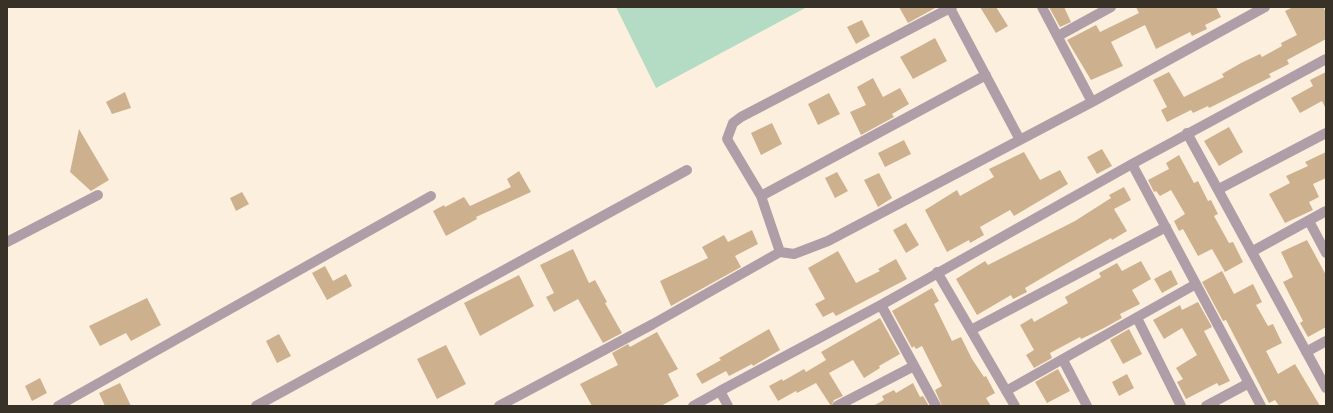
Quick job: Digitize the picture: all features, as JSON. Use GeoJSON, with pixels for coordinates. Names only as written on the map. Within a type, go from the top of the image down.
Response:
{"type":"FeatureCollection","features":[{"type":"Feature","properties":{"kind":"street"},"geometry":{"type":"LineString","coordinates":[[780,252],[761,196],[727,139],[733,123],[741,117],[951,7],[1020,140]]}},
{"type":"Feature","properties":{"kind":"street"},"geometry":{"type":"LineString","coordinates":[[1042,7],[1092,102]]}},
{"type":"Feature","properties":{"kind":"street"},"geometry":{"type":"LineString","coordinates":[[1058,36],[1111,7]]}},
{"type":"Feature","properties":{"kind":"street"},"geometry":{"type":"LineString","coordinates":[[499,406],[653,324],[780,252],[794,254],[828,241],[1092,102],[1265,7]]}},
{"type":"Feature","properties":{"kind":"street"},"geometry":{"type":"LineString","coordinates":[[693,406],[881,305],[937,272],[1188,133],[1326,59]]}},
{"type":"Feature","properties":{"kind":"street"},"geometry":{"type":"LineString","coordinates":[[761,196],[986,75]]}},
{"type":"Feature","properties":{"kind":"street"},"geometry":{"type":"LineString","coordinates":[[1188,133],[1326,388]]}},
{"type":"Feature","properties":{"kind":"street"},"geometry":{"type":"LineString","coordinates":[[1219,189],[1326,133]]}},
{"type":"Feature","properties":{"kind":"street"},"geometry":{"type":"LineString","coordinates":[[1132,164],[1262,406]]}},
{"type":"Feature","properties":{"kind":"street"},"geometry":{"type":"LineString","coordinates":[[256,406],[687,170]]}},
{"type":"Feature","properties":{"kind":"street"},"geometry":{"type":"LineString","coordinates":[[7,242],[98,195]]}},
{"type":"Feature","properties":{"kind":"street"},"geometry":{"type":"LineString","coordinates":[[58,406],[431,196]]}},
{"type":"Feature","properties":{"kind":"street"},"geometry":{"type":"LineString","coordinates":[[1253,251],[1326,211]]}},
{"type":"Feature","properties":{"kind":"street"},"geometry":{"type":"LineString","coordinates":[[1309,221],[1326,253]]}},
{"type":"Feature","properties":{"kind":"street"},"geometry":{"type":"LineString","coordinates":[[971,330],[1166,227]]}},
{"type":"Feature","properties":{"kind":"street"},"geometry":{"type":"LineString","coordinates":[[937,272],[1015,406]]}},
{"type":"Feature","properties":{"kind":"street"},"geometry":{"type":"LineString","coordinates":[[1006,390],[1063,360],[1196,284]]}},
{"type":"Feature","properties":{"kind":"street"},"geometry":{"type":"LineString","coordinates":[[881,305],[936,406]]}},
{"type":"Feature","properties":{"kind":"street"},"geometry":{"type":"LineString","coordinates":[[1137,318],[1181,406]]}},
{"type":"Feature","properties":{"kind":"street"},"geometry":{"type":"LineString","coordinates":[[1306,352],[1326,341]]}},
{"type":"Feature","properties":{"kind":"street"},"geometry":{"type":"LineString","coordinates":[[1063,360],[1087,406]]}},
{"type":"Feature","properties":{"kind":"street"},"geometry":{"type":"LineString","coordinates":[[838,406],[914,366]]}},
{"type":"Feature","properties":{"kind":"street"},"geometry":{"type":"LineString","coordinates":[[1206,406],[1249,383]]}},
{"type":"Feature","properties":{"kind":"street"},"geometry":{"type":"LineString","coordinates":[[720,391],[728,406]]}},
{"type":"Feature","properties":{"kind":"green space"},"geometry":{"type":"Polygon","coordinates":[[[616,7],[807,7],[656,88],[616,7]]]}},
{"type":"Feature","properties":{"kind":"building"},"geometry":{"type":"Polygon","coordinates":[[[899,7],[937,7],[908,23],[899,7]]]}},
{"type":"Feature","properties":{"kind":"building"},"geometry":{"type":"Polygon","coordinates":[[[980,7],[996,7],[1008,26],[996,33],[980,7]]]}},
{"type":"Feature","properties":{"kind":"building"},"geometry":{"type":"Polygon","coordinates":[[[1049,7],[1064,7],[1071,22],[1060,27],[1049,7]]]}},
{"type":"Feature","properties":{"kind":"building"},"geometry":{"type":"Polygon","coordinates":[[[1136,7],[1216,7],[1221,17],[1205,25],[1207,29],[1192,36],[1190,32],[1156,49],[1145,25],[1111,42],[1123,66],[1091,80],[1067,40],[1096,25],[1100,32],[1139,13],[1136,7]]]}},
{"type":"Feature","properties":{"kind":"building"},"geometry":{"type":"Polygon","coordinates":[[[1293,7],[1323,7],[1326,12],[1326,39],[1287,60],[1289,64],[1269,74],[1271,77],[1209,108],[1208,106],[1193,113],[1191,110],[1167,122],[1161,110],[1167,107],[1153,80],[1169,72],[1184,97],[1224,77],[1222,74],[1241,63],[1260,54],[1262,57],[1282,46],[1281,43],[1297,35],[1285,11],[1293,7]]]}},
{"type":"Feature","properties":{"kind":"building"},"geometry":{"type":"Polygon","coordinates":[[[862,20],[870,36],[856,44],[847,27],[862,20]]]}},
{"type":"Feature","properties":{"kind":"building"},"geometry":{"type":"Polygon","coordinates":[[[935,38],[947,61],[913,79],[900,57],[935,38]]]}},
{"type":"Feature","properties":{"kind":"building"},"geometry":{"type":"Polygon","coordinates":[[[1326,72],[1326,109],[1322,101],[1300,113],[1291,98],[1313,86],[1310,80],[1326,72]]]}},
{"type":"Feature","properties":{"kind":"building"},"geometry":{"type":"Polygon","coordinates":[[[873,78],[883,97],[900,88],[909,104],[892,114],[894,117],[861,135],[850,112],[866,105],[857,87],[873,78]]]}},
{"type":"Feature","properties":{"kind":"building"},"geometry":{"type":"Polygon","coordinates":[[[125,92],[131,108],[112,114],[106,102],[125,92]]]}},
{"type":"Feature","properties":{"kind":"building"},"geometry":{"type":"Polygon","coordinates":[[[829,93],[840,114],[818,125],[808,104],[829,93]]]}},
{"type":"Feature","properties":{"kind":"building"},"geometry":{"type":"Polygon","coordinates":[[[772,123],[782,144],[761,155],[751,133],[772,123]]]}},
{"type":"Feature","properties":{"kind":"building"},"geometry":{"type":"Polygon","coordinates":[[[1229,127],[1243,152],[1219,166],[1204,141],[1229,127]]]}},
{"type":"Feature","properties":{"kind":"building"},"geometry":{"type":"Polygon","coordinates":[[[79,129],[109,180],[91,191],[70,172],[79,129]]]}},
{"type":"Feature","properties":{"kind":"building"},"geometry":{"type":"Polygon","coordinates":[[[904,140],[911,154],[885,167],[878,153],[904,140]]]}},
{"type":"Feature","properties":{"kind":"building"},"geometry":{"type":"Polygon","coordinates":[[[1102,149],[1112,166],[1097,174],[1087,157],[1102,149]]]}},
{"type":"Feature","properties":{"kind":"building"},"geometry":{"type":"Polygon","coordinates":[[[1024,152],[1040,180],[1060,170],[1068,184],[1014,216],[1010,210],[980,227],[984,235],[970,243],[969,240],[947,252],[925,210],[957,190],[960,196],[994,177],[989,169],[1024,152]]]}},
{"type":"Feature","properties":{"kind":"building"},"geometry":{"type":"Polygon","coordinates":[[[1326,152],[1326,178],[1313,184],[1319,197],[1309,202],[1313,210],[1285,223],[1269,194],[1290,183],[1286,176],[1308,166],[1305,162],[1326,152]]]}},
{"type":"Feature","properties":{"kind":"building"},"geometry":{"type":"Polygon","coordinates":[[[1179,155],[1194,183],[1198,181],[1208,201],[1211,200],[1218,214],[1214,216],[1229,243],[1233,242],[1243,262],[1225,272],[1212,249],[1198,256],[1183,229],[1179,231],[1174,221],[1185,214],[1171,190],[1160,196],[1156,191],[1154,192],[1148,180],[1169,169],[1166,163],[1179,155]]]}},
{"type":"Feature","properties":{"kind":"building"},"geometry":{"type":"Polygon","coordinates":[[[519,171],[531,192],[476,217],[477,219],[446,236],[433,211],[444,205],[445,207],[464,197],[470,206],[511,187],[507,179],[519,171]]]}},
{"type":"Feature","properties":{"kind":"building"},"geometry":{"type":"Polygon","coordinates":[[[837,172],[848,191],[835,198],[825,178],[837,172]]]}},
{"type":"Feature","properties":{"kind":"building"},"geometry":{"type":"Polygon","coordinates":[[[879,173],[892,198],[878,207],[864,180],[879,173]]]}},
{"type":"Feature","properties":{"kind":"building"},"geometry":{"type":"Polygon","coordinates":[[[1124,187],[1131,200],[1114,209],[1127,231],[1112,240],[1111,238],[1025,288],[1027,292],[1013,299],[1011,295],[977,315],[956,279],[985,261],[988,265],[1075,221],[1111,198],[1109,195],[1124,187]]]}},
{"type":"Feature","properties":{"kind":"building"},"geometry":{"type":"Polygon","coordinates":[[[242,192],[249,204],[236,211],[230,198],[242,192]]]}},
{"type":"Feature","properties":{"kind":"building"},"geometry":{"type":"Polygon","coordinates":[[[906,223],[919,245],[906,253],[893,230],[906,223]]]}},
{"type":"Feature","properties":{"kind":"building"},"geometry":{"type":"Polygon","coordinates":[[[752,230],[758,244],[735,256],[741,267],[671,306],[660,281],[708,258],[702,247],[724,235],[728,242],[752,230]]]}},
{"type":"Feature","properties":{"kind":"building"},"geometry":{"type":"Polygon","coordinates":[[[1307,240],[1326,275],[1326,327],[1308,337],[1300,323],[1303,321],[1283,282],[1293,277],[1281,252],[1307,240]]]}},
{"type":"Feature","properties":{"kind":"building"},"geometry":{"type":"Polygon","coordinates":[[[573,249],[589,283],[595,280],[607,302],[605,303],[622,333],[603,343],[578,299],[554,312],[546,297],[554,293],[540,265],[573,249]]]}},
{"type":"Feature","properties":{"kind":"building"},"geometry":{"type":"Polygon","coordinates":[[[838,251],[856,283],[880,271],[878,269],[896,259],[907,279],[836,316],[833,312],[823,317],[815,304],[825,299],[808,268],[838,251]]]}},
{"type":"Feature","properties":{"kind":"building"},"geometry":{"type":"Polygon","coordinates":[[[1141,261],[1151,279],[1132,290],[1140,304],[1120,314],[1122,318],[1104,328],[1081,339],[1080,337],[1050,353],[1052,358],[1034,368],[1026,355],[1034,350],[1020,325],[1032,318],[1034,322],[1068,303],[1065,297],[1101,277],[1099,273],[1117,263],[1122,271],[1141,261]]]}},
{"type":"Feature","properties":{"kind":"building"},"geometry":{"type":"Polygon","coordinates":[[[325,266],[333,281],[346,274],[352,286],[327,300],[312,273],[325,266]]]}},
{"type":"Feature","properties":{"kind":"building"},"geometry":{"type":"Polygon","coordinates":[[[1171,270],[1178,284],[1162,293],[1154,279],[1171,270]]]}},
{"type":"Feature","properties":{"kind":"building"},"geometry":{"type":"Polygon","coordinates":[[[1222,271],[1234,294],[1253,284],[1262,302],[1256,305],[1268,326],[1273,324],[1282,343],[1266,351],[1278,374],[1295,364],[1320,406],[1279,406],[1275,400],[1269,403],[1226,320],[1223,321],[1202,282],[1222,271]]]}},
{"type":"Feature","properties":{"kind":"building"},"geometry":{"type":"Polygon","coordinates":[[[519,275],[534,306],[480,336],[464,303],[519,275]]]}},
{"type":"Feature","properties":{"kind":"building"},"geometry":{"type":"Polygon","coordinates":[[[932,288],[939,301],[934,304],[952,341],[961,337],[972,359],[984,377],[986,376],[995,393],[986,398],[991,406],[942,406],[935,390],[942,386],[922,346],[916,349],[914,346],[912,348],[892,311],[932,288]]]}},
{"type":"Feature","properties":{"kind":"building"},"geometry":{"type":"Polygon","coordinates":[[[147,298],[161,325],[131,341],[126,333],[100,346],[89,326],[147,298]]]}},
{"type":"Feature","properties":{"kind":"building"},"geometry":{"type":"Polygon","coordinates":[[[1198,302],[1212,327],[1204,331],[1230,381],[1219,386],[1217,383],[1186,399],[1177,382],[1183,379],[1176,368],[1197,355],[1182,328],[1164,339],[1153,320],[1180,305],[1182,310],[1198,302]]]}},
{"type":"Feature","properties":{"kind":"building"},"geometry":{"type":"Polygon","coordinates":[[[880,318],[900,354],[879,366],[880,368],[864,378],[853,360],[829,373],[843,396],[834,400],[831,406],[816,383],[797,393],[796,391],[778,401],[769,386],[782,379],[783,381],[804,369],[806,372],[826,360],[821,352],[880,318]]]}},
{"type":"Feature","properties":{"kind":"building"},"geometry":{"type":"Polygon","coordinates":[[[769,329],[780,350],[753,366],[752,364],[729,376],[726,371],[702,384],[696,374],[721,360],[719,358],[769,329]]]}},
{"type":"Feature","properties":{"kind":"building"},"geometry":{"type":"Polygon","coordinates":[[[1129,329],[1142,354],[1123,364],[1110,340],[1129,329]]]}},
{"type":"Feature","properties":{"kind":"building"},"geometry":{"type":"Polygon","coordinates":[[[657,332],[678,369],[668,374],[679,396],[661,406],[592,406],[580,384],[618,365],[612,353],[628,344],[630,347],[657,332]]]}},
{"type":"Feature","properties":{"kind":"building"},"geometry":{"type":"Polygon","coordinates":[[[279,334],[291,356],[277,363],[266,341],[279,334]]]}},
{"type":"Feature","properties":{"kind":"building"},"geometry":{"type":"Polygon","coordinates":[[[446,345],[466,384],[437,399],[417,359],[446,345]]]}},
{"type":"Feature","properties":{"kind":"building"},"geometry":{"type":"Polygon","coordinates":[[[1058,369],[1070,391],[1047,403],[1035,382],[1058,369]]]}},
{"type":"Feature","properties":{"kind":"building"},"geometry":{"type":"Polygon","coordinates":[[[1127,374],[1134,388],[1119,396],[1112,382],[1127,374]]]}},
{"type":"Feature","properties":{"kind":"building"},"geometry":{"type":"Polygon","coordinates":[[[40,378],[47,393],[32,401],[25,386],[40,378]]]}},
{"type":"Feature","properties":{"kind":"building"},"geometry":{"type":"Polygon","coordinates":[[[120,383],[131,406],[105,406],[99,393],[120,383]]]}},
{"type":"Feature","properties":{"kind":"building"},"geometry":{"type":"Polygon","coordinates":[[[913,383],[920,397],[923,396],[929,406],[873,406],[884,400],[882,396],[894,390],[896,393],[913,383]]]}}]}
